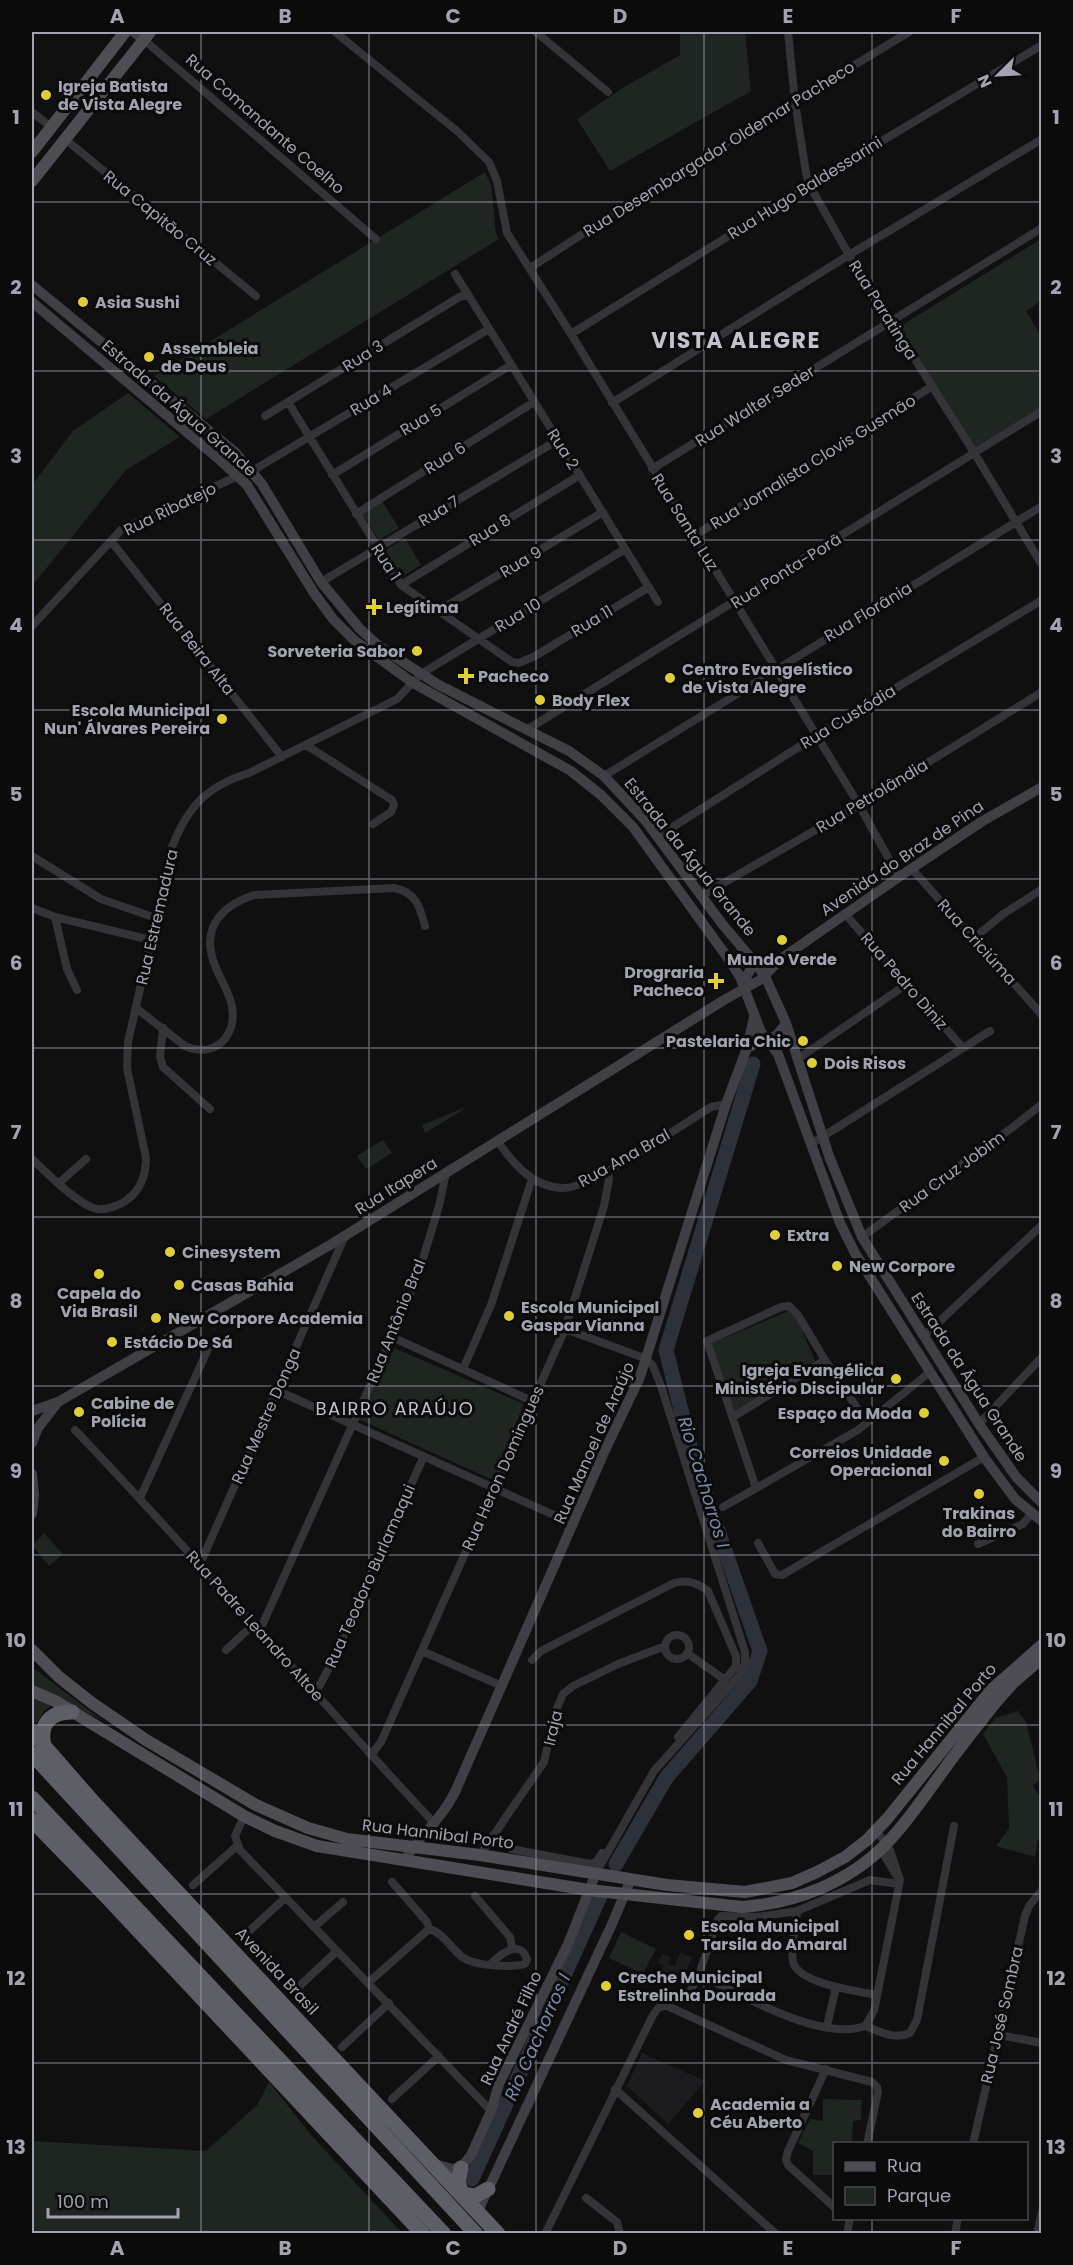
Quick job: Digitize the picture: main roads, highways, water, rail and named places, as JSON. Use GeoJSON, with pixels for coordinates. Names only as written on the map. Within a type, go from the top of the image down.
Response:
{"type":"FeatureCollection","features":[{"type":"Feature","properties":{"kind":"highway"},"geometry":{"type":"LineString","coordinates":[[38,1750],[46,1721],[57,1713],[72,1712]]}},
{"type":"Feature","properties":{"kind":"highway","name":"Avenida Brasil"},"geometry":{"type":"LineString","coordinates":[[32,1732],[38,1750],[66,1790],[476,2234]]}},
{"type":"Feature","properties":{"kind":"highway","name":"Avenida Brasil"},"geometry":{"type":"LineString","coordinates":[[38,1750],[112,1823],[498,2234]]}},
{"type":"Feature","properties":{"kind":"highway"},"geometry":{"type":"LineString","coordinates":[[66,1790],[112,1823]]}},
{"type":"Feature","properties":{"kind":"highway"},"geometry":{"type":"LineString","coordinates":[[32,1798],[444,2234]]}},
{"type":"Feature","properties":{"kind":"highway"},"geometry":{"type":"LineString","coordinates":[[34,1824],[133,1924],[423,2234]]}},
{"type":"Feature","properties":{"kind":"highway"},"geometry":{"type":"LineString","coordinates":[[133,1924],[185,1959]]}},
{"type":"Feature","properties":{"kind":"highway"},"geometry":{"type":"LineString","coordinates":[[460,2170],[458,2182],[462,2194],[475,2196],[488,2189]]}},
{"type":"Feature","properties":{"kind":"main road"},"geometry":{"type":"LineString","coordinates":[[32,152],[125,32]]}},
{"type":"Feature","properties":{"kind":"main road"},"geometry":{"type":"LineString","coordinates":[[32,181],[142,34]]}},
{"type":"Feature","properties":{"kind":"main road","name":"Estrada da Água Grande"},"geometry":{"type":"LineString","coordinates":[[32,285],[230,447],[252,471],[321,582],[360,629],[381,647],[421,674],[569,751],[604,776],[645,820],[701,896],[765,976],[786,1023],[839,1183],[862,1237],[979,1424],[1017,1478],[1039,1497]]}},
{"type":"Feature","properties":{"kind":"main road","name":"Estrada da Água Grande"},"geometry":{"type":"LineString","coordinates":[[34,308],[238,476],[258,502],[307,584],[333,619],[364,648],[413,683],[556,762],[582,779],[601,795],[638,834],[730,961],[745,990],[754,1017],[778,1054],[849,1244],[984,1457],[1016,1499],[1041,1521]]}},
{"type":"Feature","properties":{"kind":"main road","name":"Avenida do Braz de Pina"},"geometry":{"type":"LineString","coordinates":[[745,990],[765,976],[782,958],[845,914],[981,822],[1041,787]]}},
{"type":"Feature","properties":{"kind":"main road","name":"Avenida do Braz de Pina"},"geometry":{"type":"LineString","coordinates":[[756,964],[782,958]]}},
{"type":"Feature","properties":{"kind":"main road"},"geometry":{"type":"LineString","coordinates":[[745,990],[747,973],[756,964]]}},
{"type":"Feature","properties":{"kind":"main road","name":"Rua Itapera"},"geometry":{"type":"LineString","coordinates":[[32,1411],[58,1402],[345,1235],[730,997],[745,990]]}},
{"type":"Feature","properties":{"kind":"main road"},"geometry":{"type":"LineString","coordinates":[[730,997],[748,1002]]}},
{"type":"Feature","properties":{"kind":"main road","name":"Rua Manoel de Araújo"},"geometry":{"type":"LineString","coordinates":[[404,1861],[418,1847],[445,1811],[455,1792],[647,1359],[726,1104],[747,1048],[754,1017]]}},
{"type":"Feature","properties":{"kind":"main road"},"geometry":{"type":"LineString","coordinates":[[747,1048],[780,1032],[786,1023]]}},
{"type":"Feature","properties":{"kind":"main road"},"geometry":{"type":"LineString","coordinates":[[827,1188],[839,1183]]}},
{"type":"Feature","properties":{"kind":"main road","name":"Rua Itapera"},"geometry":{"type":"LineString","coordinates":[[32,1443],[39,1428],[58,1402]]}},
{"type":"Feature","properties":{"kind":"main road"},"geometry":{"type":"LineString","coordinates":[[32,1473],[34,1495],[32,1514]]}},
{"type":"Feature","properties":{"kind":"main road","name":"Rua Hannibal Porto"},"geometry":{"type":"LineString","coordinates":[[33,1654],[92,1703],[146,1740],[256,1805],[308,1828],[347,1839],[480,1855],[718,1891],[745,1892],[792,1883],[845,1857],[876,1830],[991,1690],[1041,1645]]}},
{"type":"Feature","properties":{"kind":"main road","name":"Rua Hannibal Porto"},"geometry":{"type":"LineString","coordinates":[[32,1691],[55,1701],[108,1734],[158,1761],[244,1815],[275,1831],[317,1846],[589,1890],[719,1906],[766,1905],[805,1895],[852,1872],[887,1849],[996,1702],[1041,1658]]}},
{"type":"Feature","properties":{"kind":"main road"},"geometry":{"type":"LineString","coordinates":[[108,1734],[114,1725],[118,1724],[146,1740]]}},
{"type":"Feature","properties":{"kind":"main road"},"geometry":{"type":"LineString","coordinates":[[418,1847],[421,1864]]}},
{"type":"Feature","properties":{"kind":"main road","name":"Rua André Filho"},"geometry":{"type":"LineString","coordinates":[[460,2170],[471,2155],[491,2111],[499,2084],[568,1944],[596,1873]]}},
{"type":"Feature","properties":{"kind":"main road"},"geometry":{"type":"LineString","coordinates":[[478,2211],[631,1879]]}},
{"type":"Feature","properties":{"kind":"main road"},"geometry":{"type":"LineString","coordinates":[[434,2164],[460,2170]]}},
{"type":"Feature","properties":{"kind":"waterway","name":"Rio Cachorros I"},"geometry":{"type":"LineString","coordinates":[[616,1864],[666,1778],[750,1681],[760,1651],[694,1462],[666,1350],[753,1064]]}},
{"type":"Feature","properties":{"kind":"waterway","name":"Rio Cachorros I"},"geometry":{"type":"LineString","coordinates":[[472,2179],[601,1894]]}},
{"type":"Feature","properties":{"kind":"place","name":"Igreja Batista de Vista Alegre"},"geometry":{"type":"Point","coordinates":[46,95]}},
{"type":"Feature","properties":{"kind":"place","name":"Asia Sushi"},"geometry":{"type":"Point","coordinates":[83,302]}},
{"type":"Feature","properties":{"kind":"place","name":"Assembleia de Deus"},"geometry":{"type":"Point","coordinates":[149,357]}},
{"type":"Feature","properties":{"kind":"place","name":"Legítima"},"geometry":{"type":"Point","coordinates":[374,607]}},
{"type":"Feature","properties":{"kind":"place","name":"Sorveteria Sabor"},"geometry":{"type":"Point","coordinates":[417,651]}},
{"type":"Feature","properties":{"kind":"place","name":"Pacheco"},"geometry":{"type":"Point","coordinates":[466,676]}},
{"type":"Feature","properties":{"kind":"place","name":"Centro Evangelístico de Vista Alegre"},"geometry":{"type":"Point","coordinates":[670,678]}},
{"type":"Feature","properties":{"kind":"place","name":"Body Flex"},"geometry":{"type":"Point","coordinates":[540,700]}},
{"type":"Feature","properties":{"kind":"place","name":"Escola Municipal Nun' Álvares Pereira"},"geometry":{"type":"Point","coordinates":[222,719]}},
{"type":"Feature","properties":{"kind":"place","name":"Mundo Verde"},"geometry":{"type":"Point","coordinates":[782,940]}},
{"type":"Feature","properties":{"kind":"place","name":"Drograria Pacheco"},"geometry":{"type":"Point","coordinates":[716,981]}},
{"type":"Feature","properties":{"kind":"place","name":"Pastelaria Chic"},"geometry":{"type":"Point","coordinates":[803,1041]}},
{"type":"Feature","properties":{"kind":"place","name":"Dois Risos"},"geometry":{"type":"Point","coordinates":[812,1063]}},
{"type":"Feature","properties":{"kind":"place","name":"Extra"},"geometry":{"type":"Point","coordinates":[775,1235]}},
{"type":"Feature","properties":{"kind":"place","name":"Cinesystem"},"geometry":{"type":"Point","coordinates":[170,1252]}},
{"type":"Feature","properties":{"kind":"place","name":"New Corpore"},"geometry":{"type":"Point","coordinates":[837,1266]}},
{"type":"Feature","properties":{"kind":"place","name":"Capela do Via Brasil"},"geometry":{"type":"Point","coordinates":[99,1274]}},
{"type":"Feature","properties":{"kind":"place","name":"Casas Bahia"},"geometry":{"type":"Point","coordinates":[179,1285]}},
{"type":"Feature","properties":{"kind":"place","name":"Escola Municipal Gaspar Vianna"},"geometry":{"type":"Point","coordinates":[509,1316]}},
{"type":"Feature","properties":{"kind":"place","name":"New Corpore Academia"},"geometry":{"type":"Point","coordinates":[156,1318]}},
{"type":"Feature","properties":{"kind":"place","name":"Estácio De Sá"},"geometry":{"type":"Point","coordinates":[112,1342]}},
{"type":"Feature","properties":{"kind":"place","name":"Igreja Evangélica Ministério Discipular"},"geometry":{"type":"Point","coordinates":[896,1379]}},
{"type":"Feature","properties":{"kind":"place","name":"Cabine de Polícia"},"geometry":{"type":"Point","coordinates":[79,1412]}},
{"type":"Feature","properties":{"kind":"place","name":"Espaço da Moda"},"geometry":{"type":"Point","coordinates":[924,1413]}},
{"type":"Feature","properties":{"kind":"place","name":"Correios Unidade Operacional"},"geometry":{"type":"Point","coordinates":[944,1461]}},
{"type":"Feature","properties":{"kind":"place","name":"Trakinas do Bairro"},"geometry":{"type":"Point","coordinates":[979,1494]}},
{"type":"Feature","properties":{"kind":"place","name":"Escola Municipal Tarsila do Amaral"},"geometry":{"type":"Point","coordinates":[689,1935]}},
{"type":"Feature","properties":{"kind":"place","name":"Creche Municipal Estrelinha Dourada"},"geometry":{"type":"Point","coordinates":[606,1986]}},
{"type":"Feature","properties":{"kind":"place","name":"Academia a Céu Aberto"},"geometry":{"type":"Point","coordinates":[698,2113]}},
{"type":"Feature","properties":{"kind":"district","name":"VISTA ALEGRE"},"geometry":{"type":"Point","coordinates":[736,340]}},
{"type":"Feature","properties":{"kind":"district","name":"BAIRRO ARAÚJO"},"geometry":{"type":"Point","coordinates":[395,1408]}}]}
